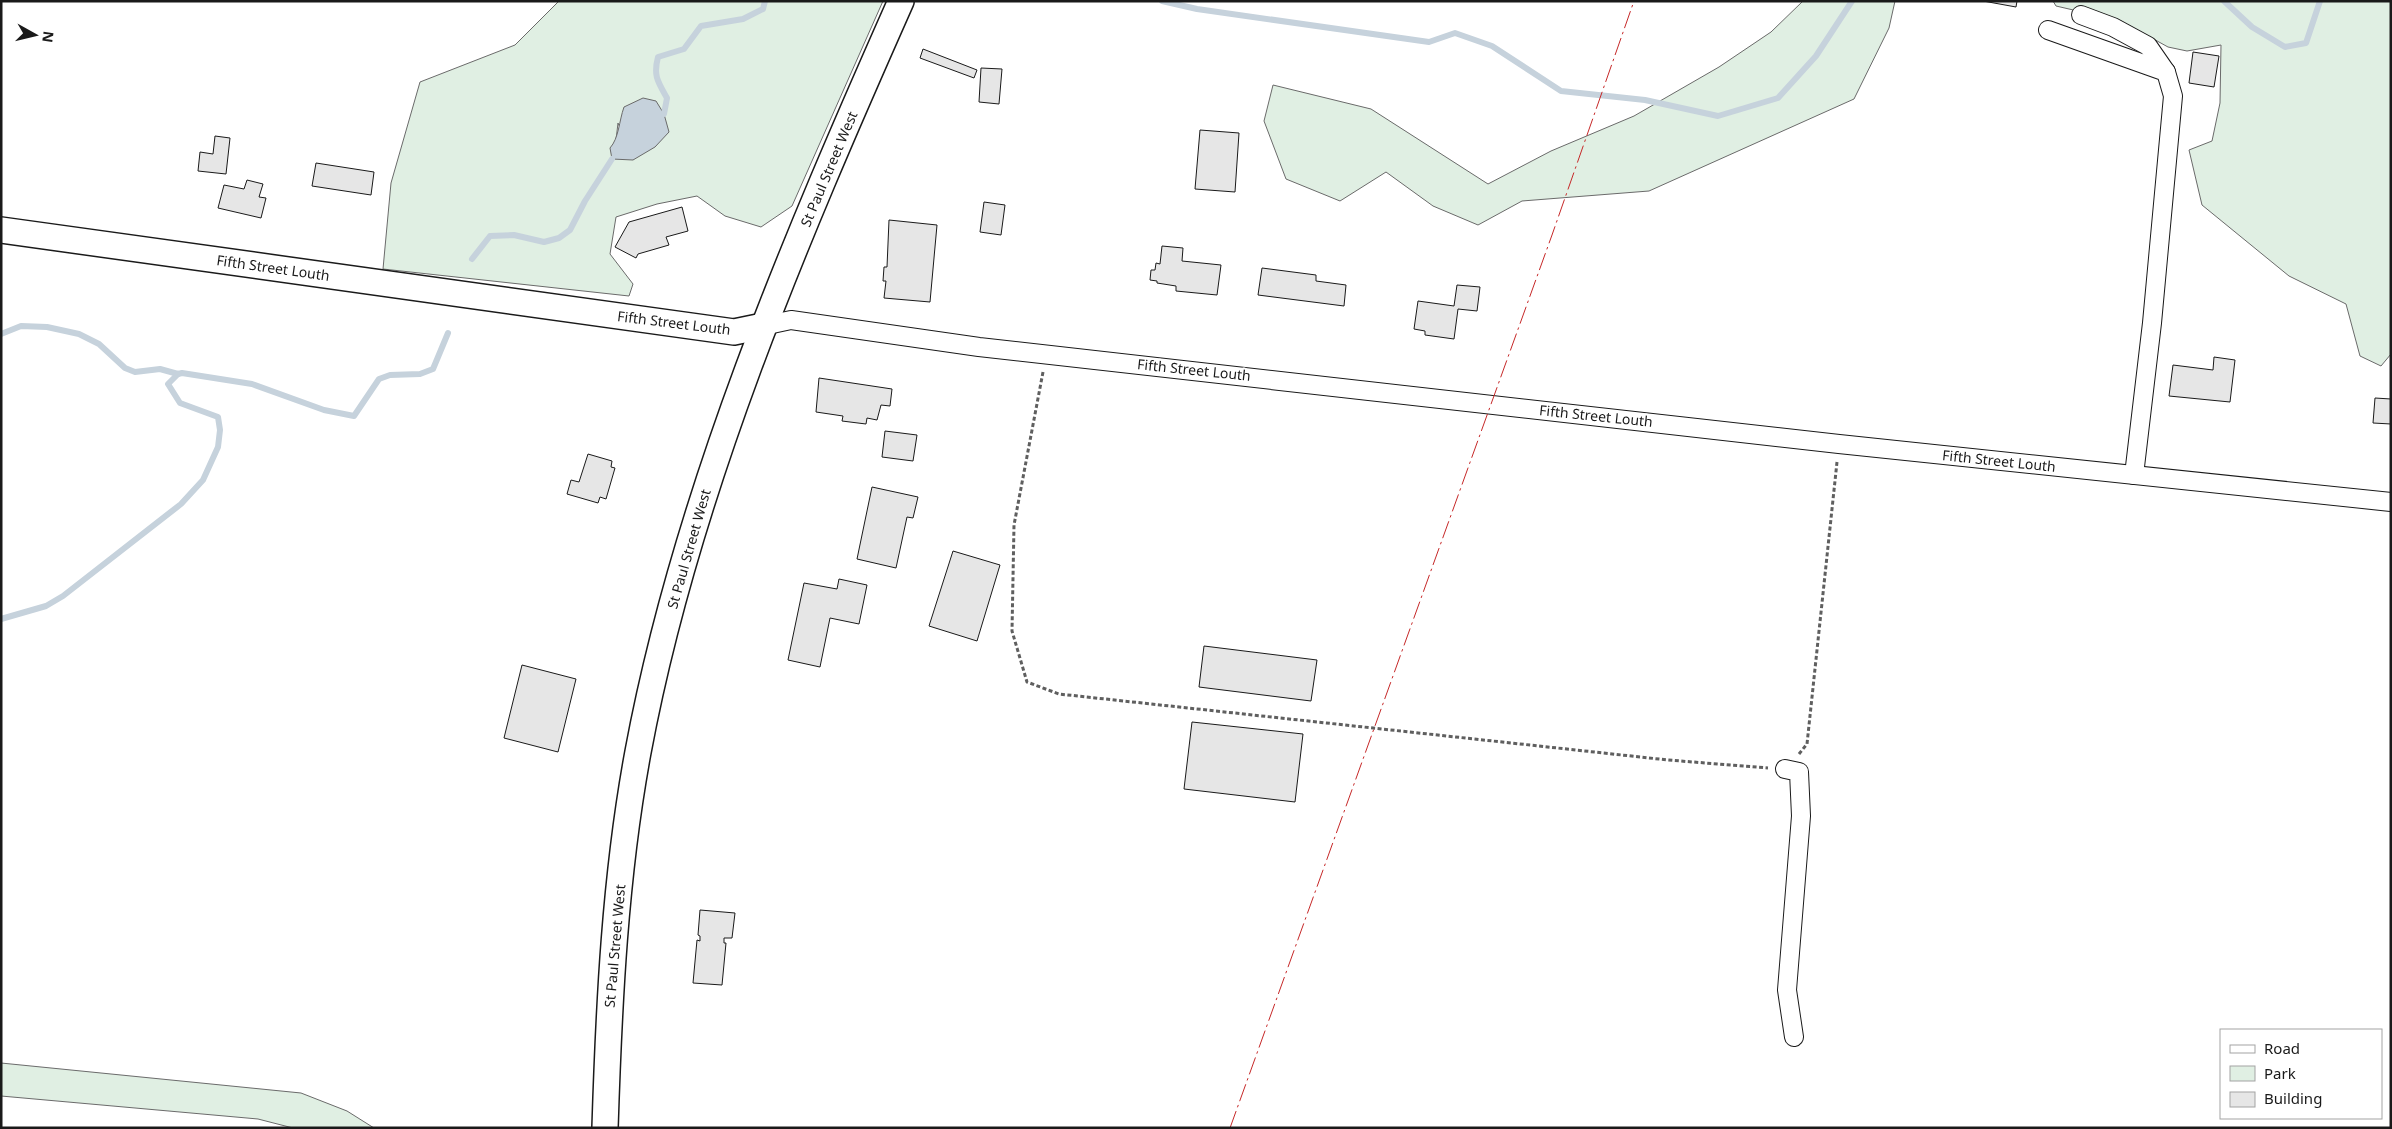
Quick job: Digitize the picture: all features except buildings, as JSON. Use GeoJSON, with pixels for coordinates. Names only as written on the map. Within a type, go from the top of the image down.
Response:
{"type":"FeatureCollection","features":[{"type":"Feature","properties":{"kind":"main road","name":"St Paul Street West"},"geometry":{"type":"LineString","coordinates":[[604,1128],[610,987],[625,840],[638,752],[662,645],[707,486],[763,326],[901,1]]}},
{"type":"Feature","properties":{"kind":"main road","name":"Fifth Street Louth"},"geometry":{"type":"LineString","coordinates":[[1,230],[734,332],[763,326]]}},
{"type":"Feature","properties":{"kind":"street"},"geometry":{"type":"LineString","coordinates":[[2081,15],[2113,27],[2148,46],[2166,72],[2173,96],[2152,323],[2134,475]]}},
{"type":"Feature","properties":{"kind":"street"},"geometry":{"type":"LineString","coordinates":[[2048,30],[2166,72]]}},
{"type":"Feature","properties":{"kind":"street","name":"Fifth Street Louth"},"geometry":{"type":"LineString","coordinates":[[763,326],[791,320],[979,347],[1839,444],[2391,502]]}},
{"type":"Feature","properties":{"kind":"street"},"geometry":{"type":"LineString","coordinates":[[1786,769],[1799,772],[1802,816],[1788,990],[1794,1037]]}},
{"type":"Feature","properties":{"kind":"path"},"geometry":{"type":"LineString","coordinates":[[1047,354],[1014,525],[1012,631],[1027,682],[1058,694],[1658,759],[1786,769],[1807,744],[1839,444]]}},
{"type":"Feature","properties":{"kind":"green space"},"geometry":{"type":"Polygon","coordinates":[[[559,1],[883,1],[792,206],[761,227],[725,216],[697,196],[657,204],[616,217],[610,254],[633,284],[629,296],[383,269],[391,183],[420,82],[515,45],[559,1]],[[618,123],[616,140],[633,160],[618,123]]]}},
{"type":"Feature","properties":{"kind":"green space"},"geometry":{"type":"Polygon","coordinates":[[[1803,1],[1895,1],[1889,28],[1854,99],[1649,191],[1522,201],[1478,225],[1433,206],[1386,172],[1340,201],[1286,179],[1264,121],[1273,85],[1371,109],[1488,184],[1551,151],[1634,116],[1719,67],[1771,32],[1803,1]]]}},
{"type":"Feature","properties":{"kind":"green space"},"geometry":{"type":"Polygon","coordinates":[[[2053,1],[2391,1],[2391,354],[2381,366],[2360,356],[2346,304],[2289,276],[2202,205],[2189,150],[2212,141],[2220,103],[2221,45],[2187,51],[2168,47],[2121,21],[2056,6],[2053,1]]]}},
{"type":"Feature","properties":{"kind":"green space"},"geometry":{"type":"Polygon","coordinates":[[[1,1063],[301,1093],[347,1111],[374,1128],[293,1128],[258,1119],[1,1096],[1,1063]]]}},
{"type":"Feature","properties":{"kind":"shaded area"},"geometry":{"type":"Polygon","coordinates":[[[643,98],[656,101],[664,114],[669,132],[655,147],[633,160],[612,159],[610,148],[617,134],[624,107],[643,98]]]}},
{"type":"Feature","properties":{"kind":"waterway"},"geometry":{"type":"LineString","coordinates":[[664,114],[667,98],[657,79],[658,57],[684,49],[701,26],[743,19],[763,9],[765,1]]}},
{"type":"Feature","properties":{"kind":"waterway"},"geometry":{"type":"LineString","coordinates":[[1162,1],[1197,9],[1429,42],[1455,33],[1492,46],[1561,91],[1645,100],[1718,116],[1778,98],[1816,56],[1852,1]]}},
{"type":"Feature","properties":{"kind":"waterway"},"geometry":{"type":"LineString","coordinates":[[2224,1],[2252,27],[2285,47],[2306,43],[2320,1]]}},
{"type":"Feature","properties":{"kind":"waterway"},"geometry":{"type":"LineString","coordinates":[[472,259],[490,236],[514,235],[544,242],[559,238],[570,230],[585,201],[612,159]]}},
{"type":"Feature","properties":{"kind":"waterway"},"geometry":{"type":"LineString","coordinates":[[1,334],[21,326],[47,327],[79,334],[99,344],[125,368],[135,372],[160,369],[178,374],[182,373],[252,384],[324,410],[354,416],[379,379],[390,375],[420,374],[433,369],[448,333]]}},
{"type":"Feature","properties":{"kind":"waterway"},"geometry":{"type":"LineString","coordinates":[[1,619],[46,606],[63,596],[181,504],[203,480],[218,447],[220,430],[218,417],[180,403],[168,384],[178,374]]}},
{"type":"Feature","properties":{"kind":"power"},"geometry":{"type":"LineString","coordinates":[[1230,1128],[1552,235],[1634,1]]}}]}
